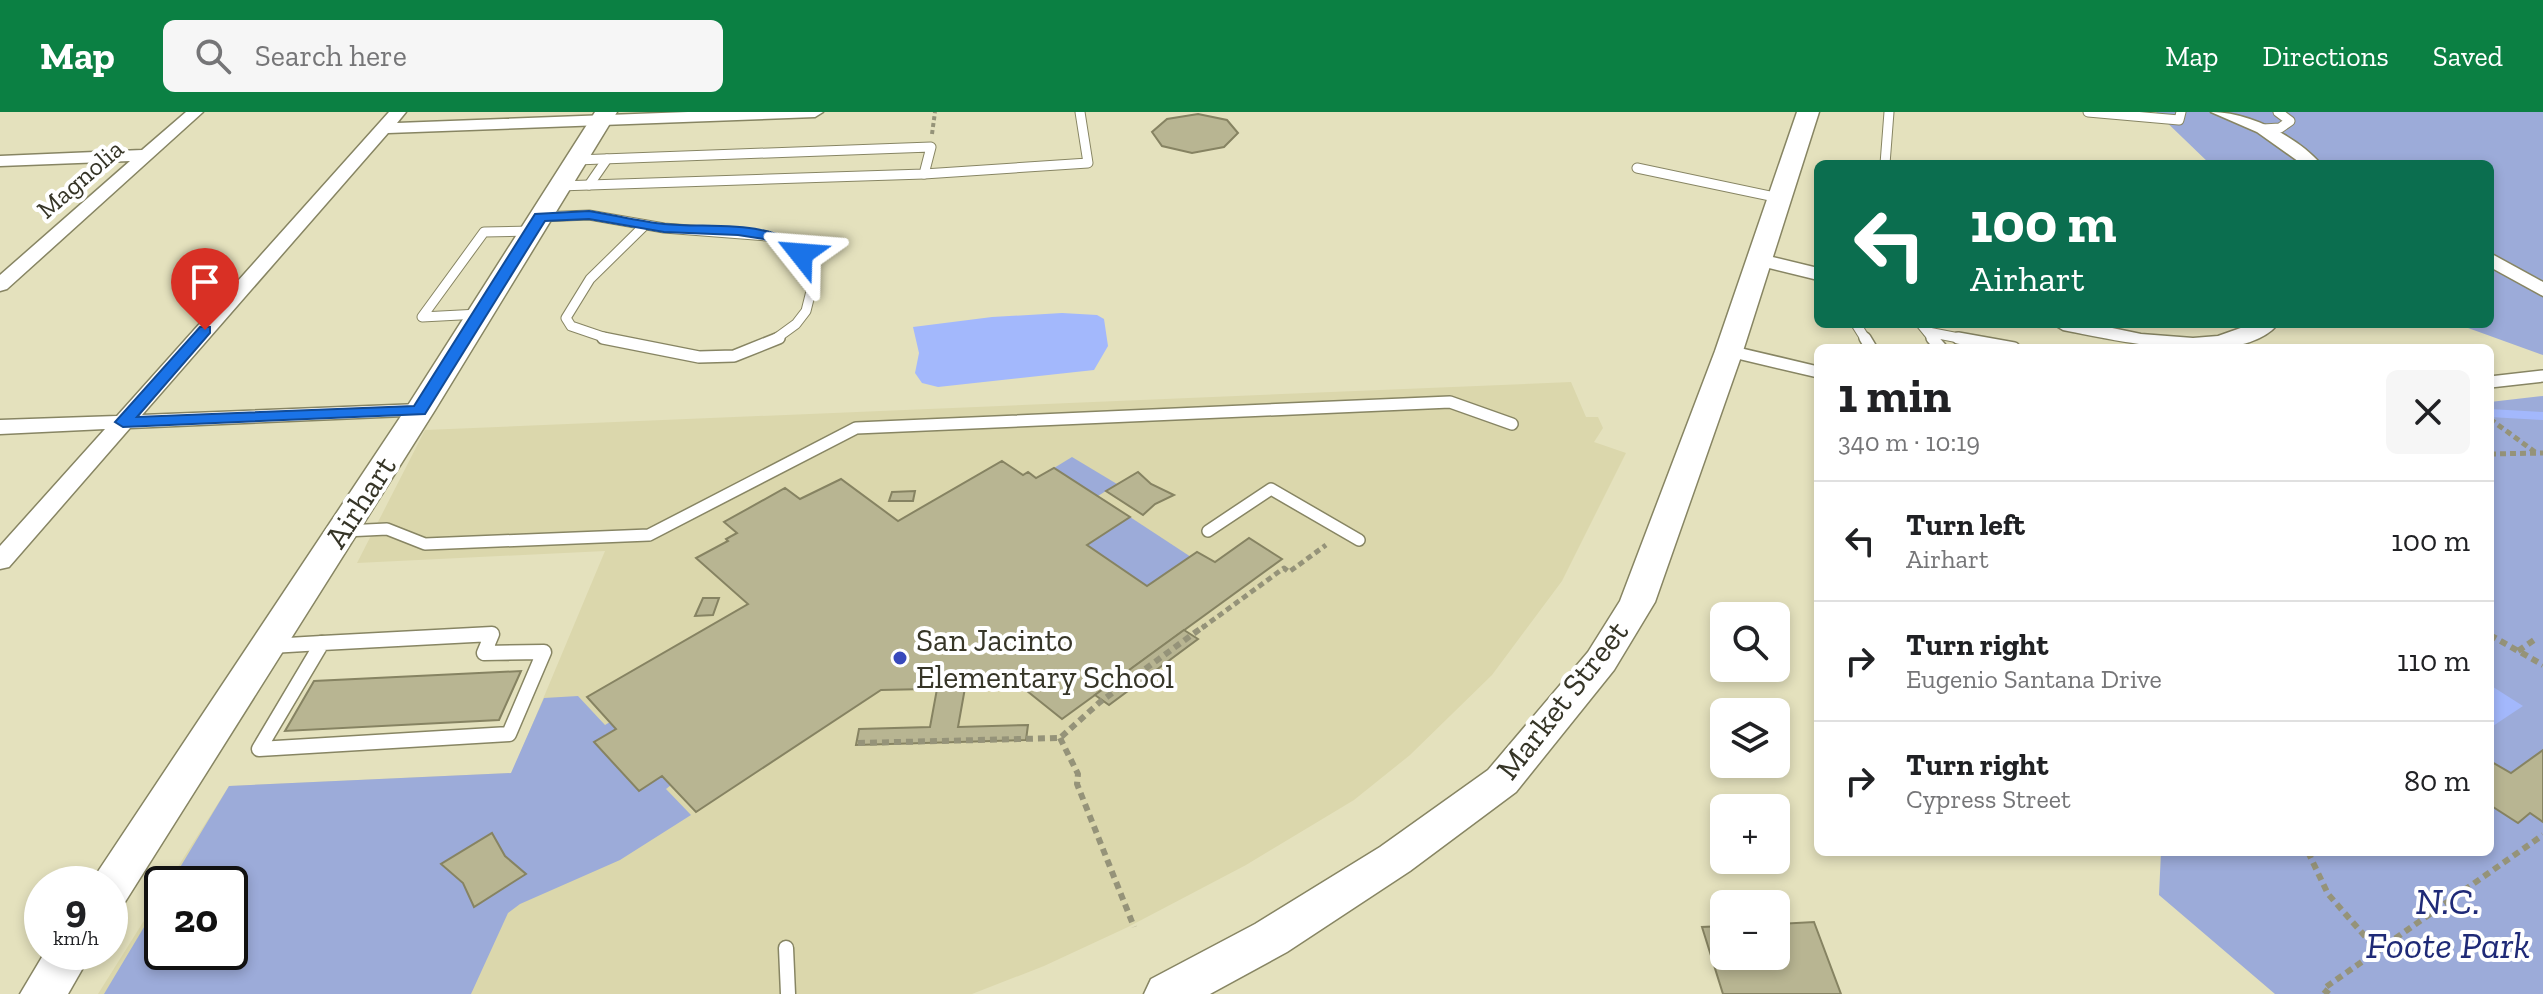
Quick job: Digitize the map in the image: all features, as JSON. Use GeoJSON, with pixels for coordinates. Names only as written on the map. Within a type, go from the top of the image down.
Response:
{"type":"FeatureCollection","features":[{"type":"Feature","properties":{"kind":"main road","name":"Market Street"},"geometry":{"type":"LineString","coordinates":[[1167,994],[1271,938],[1383,867],[1502,781],[1601,661],[1637,602],[1729,351],[1808,112]]}},
{"type":"Feature","properties":{"kind":"main road","name":"Airhart"},"geometry":{"type":"LineString","coordinates":[[125,866],[420,410],[536,224],[583,173],[603,117]]}},
{"type":"Feature","properties":{"kind":"main road"},"geometry":{"type":"LineString","coordinates":[[43,994],[58,970]]}},
{"type":"Feature","properties":{"kind":"street","name":"Magnolia"},"geometry":{"type":"LineString","coordinates":[[0,285],[195,112]]}},
{"type":"Feature","properties":{"kind":"street"},"geometry":{"type":"LineString","coordinates":[[0,561],[398,112]]}},
{"type":"Feature","properties":{"kind":"street"},"geometry":{"type":"LineString","coordinates":[[385,128],[603,117],[815,112]]}},
{"type":"Feature","properties":{"kind":"street"},"geometry":{"type":"LineString","coordinates":[[2219,112],[2263,129],[2307,160]]}},
{"type":"Feature","properties":{"kind":"street"},"geometry":{"type":"LineString","coordinates":[[0,161],[146,155]]}},
{"type":"Feature","properties":{"kind":"street"},"geometry":{"type":"LineString","coordinates":[[1760,260],[1814,273]]}},
{"type":"Feature","properties":{"kind":"street"},"geometry":{"type":"LineString","coordinates":[[2494,261],[2543,290]]}},
{"type":"Feature","properties":{"kind":"street"},"geometry":{"type":"LineString","coordinates":[[2085,328],[2173,344]]}},
{"type":"Feature","properties":{"kind":"street"},"geometry":{"type":"LineString","coordinates":[[2226,344],[2260,328]]}},
{"type":"Feature","properties":{"kind":"street"},"geometry":{"type":"LineString","coordinates":[[0,427],[420,410]]}},
{"type":"Feature","properties":{"kind":"lane"},"geometry":{"type":"LineString","coordinates":[[815,112],[826,112]]}},
{"type":"Feature","properties":{"kind":"lane"},"geometry":{"type":"LineString","coordinates":[[583,173],[924,174],[1088,163],[1080,112]]}},
{"type":"Feature","properties":{"kind":"lane"},"geometry":{"type":"LineString","coordinates":[[1885,160],[1889,112]]}},
{"type":"Feature","properties":{"kind":"lane"},"geometry":{"type":"LineString","coordinates":[[2088,112],[2179,120],[2181,112]]}},
{"type":"Feature","properties":{"kind":"lane"},"geometry":{"type":"LineString","coordinates":[[2263,129],[2280,128],[2290,121],[2278,112]]}},
{"type":"Feature","properties":{"kind":"lane"},"geometry":{"type":"LineString","coordinates":[[583,173],[931,147],[924,174]]}},
{"type":"Feature","properties":{"kind":"lane"},"geometry":{"type":"LineString","coordinates":[[1637,168],[1780,198]]}},
{"type":"Feature","properties":{"kind":"lane"},"geometry":{"type":"LineString","coordinates":[[479,314],[422,317],[484,232],[589,215],[645,225],[738,231],[785,243],[801,254],[809,269],[811,291],[806,311],[781,337],[734,356],[699,357],[660,351],[588,334],[571,326],[566,318],[572,305],[616,252],[645,225]]}},
{"type":"Feature","properties":{"kind":"lane"},"geometry":{"type":"LineString","coordinates":[[1924,328],[1938,344]]}},
{"type":"Feature","properties":{"kind":"lane"},"geometry":{"type":"LineString","coordinates":[[1924,328],[1996,344]]}},
{"type":"Feature","properties":{"kind":"lane"},"geometry":{"type":"LineString","coordinates":[[1729,351],[1814,371]]}},
{"type":"Feature","properties":{"kind":"lane"},"geometry":{"type":"LineString","coordinates":[[2494,382],[2543,376]]}},
{"type":"Feature","properties":{"kind":"lane"},"geometry":{"type":"LineString","coordinates":[[342,531],[387,529],[425,544],[649,535],[856,428],[1450,402],[1512,424]]}},
{"type":"Feature","properties":{"kind":"lane"},"geometry":{"type":"LineString","coordinates":[[1208,531],[1271,489],[1359,540]]}},
{"type":"Feature","properties":{"kind":"lane"},"geometry":{"type":"LineString","coordinates":[[267,646],[322,643],[492,634],[484,653],[544,652],[509,734],[259,749],[322,643]]}},
{"type":"Feature","properties":{"kind":"lane"},"geometry":{"type":"LineString","coordinates":[[786,948],[788,994]]}},
{"type":"Feature","properties":{"kind":"path"},"geometry":{"type":"LineString","coordinates":[[2494,422],[2535,452]]}},
{"type":"Feature","properties":{"kind":"path"},"geometry":{"type":"LineString","coordinates":[[2494,454],[2543,453]]}},
{"type":"Feature","properties":{"kind":"path"},"geometry":{"type":"LineString","coordinates":[[858,743],[1060,738],[1100,702],[1259,586],[1284,568],[1289,572],[1326,545]]}},
{"type":"Feature","properties":{"kind":"path"},"geometry":{"type":"LineString","coordinates":[[2494,637],[2543,665]]}},
{"type":"Feature","properties":{"kind":"path"},"geometry":{"type":"LineString","coordinates":[[2518,651],[2537,638]]}},
{"type":"Feature","properties":{"kind":"path"},"geometry":{"type":"LineString","coordinates":[[1060,738],[1078,774],[1077,784],[1134,927]]}},
{"type":"Feature","properties":{"kind":"path"},"geometry":{"type":"LineString","coordinates":[[2329,994],[2323,989],[2543,835]]}},
{"type":"Feature","properties":{"kind":"path"},"geometry":{"type":"LineString","coordinates":[[2309,856],[2314,871],[2333,904],[2378,951]]}},
{"type":"Feature","properties":{"kind":"shaded area"},"geometry":{"type":"Polygon","coordinates":[[[1062,313],[1097,315],[1104,319],[1108,346],[1094,370],[938,387],[922,383],[915,373],[919,353],[913,327],[992,317],[1062,313]]]}},
{"type":"Feature","properties":{"kind":"shaded area"},"geometry":{"type":"Polygon","coordinates":[[[1571,382],[1586,417],[1598,417],[1603,428],[1594,442],[1626,453],[1562,581],[1492,675],[1410,755],[1354,800],[1246,865],[1128,927],[1044,966],[972,994],[98,994],[113,970],[128,970],[128,946],[144,921],[144,970],[248,970],[248,866],[178,866],[229,786],[512,773],[605,551],[357,563],[425,430],[1571,382]]]}},
{"type":"Feature","properties":{"kind":"shaded area"},"geometry":{"type":"Polygon","coordinates":[[[2494,688],[2523,706],[2494,725],[2494,688]]]}},
{"type":"Feature","properties":{"kind":"green space"},"geometry":{"type":"Polygon","coordinates":[[[2156,112],[2543,112],[2543,355],[2468,328],[2494,328],[2494,160],[2206,160],[2156,112]]]}},
{"type":"Feature","properties":{"kind":"green space","name":"N.C. Foote Park"},"geometry":{"type":"Polygon","coordinates":[[[2543,396],[2543,994],[2275,994],[2159,895],[2161,856],[2494,856],[2494,402],[2543,396]]]}},
{"type":"Feature","properties":{"kind":"green space"},"geometry":{"type":"Polygon","coordinates":[[[1072,457],[1117,484],[1098,496],[1054,468],[1072,457]]]}},
{"type":"Feature","properties":{"kind":"green space"},"geometry":{"type":"Polygon","coordinates":[[[1130,517],[1191,557],[1147,586],[1087,545],[1130,517]]]}},
{"type":"Feature","properties":{"kind":"green space"},"geometry":{"type":"Polygon","coordinates":[[[578,696],[605,725],[610,722],[616,729],[594,742],[639,790],[662,776],[671,785],[666,789],[691,815],[620,860],[520,904],[508,913],[471,994],[104,994],[118,970],[128,970],[128,954],[144,927],[144,970],[248,970],[248,866],[181,866],[229,786],[511,773],[544,698],[578,696]]]}},
{"type":"Feature","properties":{"kind":"building"},"geometry":{"type":"Polygon","coordinates":[[[1198,114],[1227,120],[1238,133],[1224,147],[1192,153],[1162,146],[1152,132],[1167,119],[1198,114]]]}},
{"type":"Feature","properties":{"kind":"building","name":"San Jacinto Elementary School"},"geometry":{"type":"Polygon","coordinates":[[[1002,461],[1023,475],[1028,472],[1036,478],[1054,468],[1130,517],[1087,545],[1147,586],[1197,552],[1215,562],[1249,538],[1282,559],[1062,719],[1022,687],[881,690],[696,812],[662,776],[639,791],[594,742],[616,729],[587,697],[748,604],[696,558],[737,533],[724,522],[785,488],[800,499],[841,479],[898,521],[1002,461]]]}},
{"type":"Feature","properties":{"kind":"building"},"geometry":{"type":"Polygon","coordinates":[[[1138,472],[1151,484],[1174,495],[1155,504],[1143,515],[1106,491],[1138,472]]]}},
{"type":"Feature","properties":{"kind":"building"},"geometry":{"type":"Polygon","coordinates":[[[915,491],[913,501],[889,501],[892,492],[915,491]]]}},
{"type":"Feature","properties":{"kind":"building"},"geometry":{"type":"Polygon","coordinates":[[[703,598],[719,598],[713,615],[695,616],[703,598]]]}},
{"type":"Feature","properties":{"kind":"building"},"geometry":{"type":"Polygon","coordinates":[[[1184,630],[1198,639],[1109,705],[1095,695],[1184,630]]]}},
{"type":"Feature","properties":{"kind":"building"},"geometry":{"type":"Polygon","coordinates":[[[521,671],[499,720],[285,731],[314,681],[521,671]]]}},
{"type":"Feature","properties":{"kind":"building"},"geometry":{"type":"Polygon","coordinates":[[[965,688],[958,727],[1028,725],[1026,740],[856,745],[859,729],[930,727],[937,689],[965,688]]]}},
{"type":"Feature","properties":{"kind":"building"},"geometry":{"type":"Polygon","coordinates":[[[2543,750],[2543,822],[2530,813],[2518,823],[2494,808],[2494,763],[2511,773],[2543,750]]]}},
{"type":"Feature","properties":{"kind":"building"},"geometry":{"type":"Polygon","coordinates":[[[492,833],[505,856],[526,874],[474,907],[463,883],[441,864],[492,833]]]}},
{"type":"Feature","properties":{"kind":"building"},"geometry":{"type":"Polygon","coordinates":[[[1814,922],[1841,994],[1723,994],[1715,970],[1790,970],[1790,923],[1814,922]]]}},
{"type":"Feature","properties":{"kind":"building"},"geometry":{"type":"Polygon","coordinates":[[[1702,927],[1710,927],[1710,953],[1702,927]]]}},
{"type":"Feature","properties":{"kind":"waterway"},"geometry":{"type":"LineString","coordinates":[[2494,413],[2543,416]]}},
{"type":"Feature","properties":{"kind":"place","name":"San Jacinto Elementary School"},"geometry":{"type":"Point","coordinates":[900,658]}},
{"type":"Feature","properties":{"kind":"route"},"geometry":{"type":"LineString","coordinates":[[205,330],[123,422],[420,410],[540,217],[589,215],[664,228],[738,231],[767,236],[801,254]]}}]}
